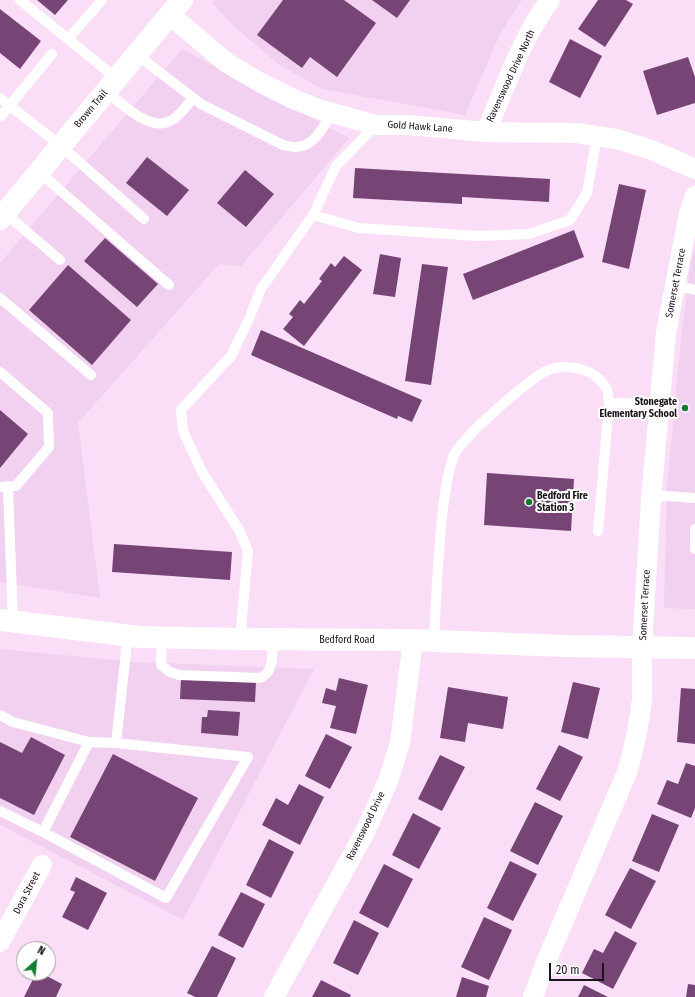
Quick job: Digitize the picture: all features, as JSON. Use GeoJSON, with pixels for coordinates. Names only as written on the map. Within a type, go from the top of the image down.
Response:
{"type":"FeatureCollection","features":[{"type":"Feature","properties":{"kind":"main road","name":"Brown Trail"},"geometry":{"type":"LineString","coordinates":[[3,216],[175,8]]}},
{"type":"Feature","properties":{"kind":"main road","name":"Bedford Road"},"geometry":{"type":"LineString","coordinates":[[6,621],[128,634],[140,637],[272,640],[413,640],[564,646],[695,648]]}},
{"type":"Feature","properties":{"kind":"street","name":"Ravenswood Drive North"},"geometry":{"type":"LineString","coordinates":[[486,132],[520,52],[543,9],[550,0]]}},
{"type":"Feature","properties":{"kind":"street","name":"Gold Hawk Lane"},"geometry":{"type":"LineString","coordinates":[[175,8],[182,25],[228,63],[261,83],[293,99],[332,113],[376,125],[408,125],[486,132],[577,133],[597,136],[616,139],[652,150],[695,169]]}},
{"type":"Feature","properties":{"kind":"street","name":"Somerset Terrace"},"geometry":{"type":"LineString","coordinates":[[533,997],[546,962],[628,770],[637,732],[642,700],[642,647],[651,495],[666,333],[689,213],[695,196]]}},
{"type":"Feature","properties":{"kind":"street","name":"Ravenswood Drive"},"geometry":{"type":"LineString","coordinates":[[274,997],[365,832],[388,781],[400,743],[413,640]]}},
{"type":"Feature","properties":{"kind":"street","name":"Dora Street"},"geometry":{"type":"LineString","coordinates":[[0,942],[42,865]]}},
{"type":"Feature","properties":{"kind":"lane"},"geometry":{"type":"LineString","coordinates":[[20,0],[68,39],[141,118],[154,124],[168,122],[177,116],[192,98]]}},
{"type":"Feature","properties":{"kind":"lane"},"geometry":{"type":"LineString","coordinates":[[68,39],[102,0]]}},
{"type":"Feature","properties":{"kind":"lane"},"geometry":{"type":"LineString","coordinates":[[0,117],[52,54]]}},
{"type":"Feature","properties":{"kind":"lane"},"geometry":{"type":"LineString","coordinates":[[136,54],[201,104],[283,146],[297,148],[305,145],[316,137],[332,113]]}},
{"type":"Feature","properties":{"kind":"lane"},"geometry":{"type":"LineString","coordinates":[[0,98],[60,146],[144,219]]}},
{"type":"Feature","properties":{"kind":"lane"},"geometry":{"type":"LineString","coordinates":[[240,639],[248,551],[239,530],[202,472],[183,431],[181,410],[231,356],[262,289],[313,215],[336,166],[376,125]]}},
{"type":"Feature","properties":{"kind":"lane"},"geometry":{"type":"LineString","coordinates":[[313,215],[358,228],[478,236],[529,234],[570,220],[587,193],[597,136]]}},
{"type":"Feature","properties":{"kind":"lane"},"geometry":{"type":"LineString","coordinates":[[39,172],[170,285]]}},
{"type":"Feature","properties":{"kind":"lane"},"geometry":{"type":"LineString","coordinates":[[3,216],[60,260]]}},
{"type":"Feature","properties":{"kind":"lane"},"geometry":{"type":"LineString","coordinates":[[675,284],[695,290]]}},
{"type":"Feature","properties":{"kind":"lane"},"geometry":{"type":"LineString","coordinates":[[0,298],[91,375]]}},
{"type":"Feature","properties":{"kind":"lane"},"geometry":{"type":"LineString","coordinates":[[434,641],[438,545],[446,486],[454,454],[461,444],[500,407],[536,377],[550,369],[581,369],[598,377],[607,389],[609,403],[598,531]]}},
{"type":"Feature","properties":{"kind":"lane"},"geometry":{"type":"LineString","coordinates":[[0,372],[48,413],[49,447],[16,486],[4,487],[6,621]]}},
{"type":"Feature","properties":{"kind":"lane"},"geometry":{"type":"LineString","coordinates":[[609,403],[660,404]]}},
{"type":"Feature","properties":{"kind":"lane"},"geometry":{"type":"LineString","coordinates":[[651,495],[695,498]]}},
{"type":"Feature","properties":{"kind":"lane"},"geometry":{"type":"LineString","coordinates":[[695,529],[695,549]]}},
{"type":"Feature","properties":{"kind":"lane"},"geometry":{"type":"LineString","coordinates":[[116,743],[128,634]]}},
{"type":"Feature","properties":{"kind":"lane"},"geometry":{"type":"LineString","coordinates":[[162,637],[161,665],[170,672],[179,674],[260,678],[265,676],[269,670],[272,640]]}},
{"type":"Feature","properties":{"kind":"lane"},"geometry":{"type":"LineString","coordinates":[[0,715],[13,722],[89,742],[116,743],[248,757],[166,898],[43,832],[0,811]]}},
{"type":"Feature","properties":{"kind":"lane"},"geometry":{"type":"LineString","coordinates":[[43,832],[89,742]]}},
{"type":"Feature","properties":{"kind":"shaded area"},"geometry":{"type":"Polygon","coordinates":[[[215,0],[522,0],[501,32],[465,115],[322,89],[278,64],[235,27],[212,3],[215,0]]]}},
{"type":"Feature","properties":{"kind":"shaded area"},"geometry":{"type":"Polygon","coordinates":[[[182,49],[349,138],[241,266],[219,264],[78,423],[100,598],[0,582],[0,263],[182,49]]]}},
{"type":"Feature","properties":{"kind":"shaded area","name":"Stonegate Elementary School"},"geometry":{"type":"Polygon","coordinates":[[[695,249],[695,609],[664,608],[667,486],[682,330],[691,260],[695,249]]]}},
{"type":"Feature","properties":{"kind":"shaded area"},"geometry":{"type":"Polygon","coordinates":[[[0,649],[134,662],[314,669],[183,920],[0,825],[0,649]]]}},
{"type":"Feature","properties":{"kind":"building"},"geometry":{"type":"Polygon","coordinates":[[[37,0],[68,0],[55,15],[37,0]]]}},
{"type":"Feature","properties":{"kind":"building"},"geometry":{"type":"Polygon","coordinates":[[[283,0],[344,0],[376,23],[337,77],[310,57],[302,68],[257,35],[283,0]]]}},
{"type":"Feature","properties":{"kind":"building"},"geometry":{"type":"Polygon","coordinates":[[[372,0],[410,0],[397,18],[372,0]]]}},
{"type":"Feature","properties":{"kind":"building"},"geometry":{"type":"Polygon","coordinates":[[[598,0],[626,0],[633,4],[605,47],[578,29],[598,0]]]}},
{"type":"Feature","properties":{"kind":"building"},"geometry":{"type":"Polygon","coordinates":[[[0,9],[41,41],[20,69],[0,53],[0,9]]]}},
{"type":"Feature","properties":{"kind":"building"},"geometry":{"type":"Polygon","coordinates":[[[570,39],[602,56],[580,98],[549,82],[570,39]]]}},
{"type":"Feature","properties":{"kind":"building"},"geometry":{"type":"Polygon","coordinates":[[[688,57],[695,77],[695,103],[657,115],[643,71],[688,57]]]}},
{"type":"Feature","properties":{"kind":"building"},"geometry":{"type":"Polygon","coordinates":[[[147,157],[189,190],[167,216],[126,183],[147,157]]]}},
{"type":"Feature","properties":{"kind":"building"},"geometry":{"type":"Polygon","coordinates":[[[355,168],[550,179],[549,202],[462,197],[462,204],[353,198],[355,168]]]}},
{"type":"Feature","properties":{"kind":"building"},"geometry":{"type":"Polygon","coordinates":[[[245,170],[274,194],[246,227],[217,203],[245,170]]]}},
{"type":"Feature","properties":{"kind":"building"},"geometry":{"type":"Polygon","coordinates":[[[619,184],[646,190],[629,269],[602,262],[619,184]]]}},
{"type":"Feature","properties":{"kind":"building"},"geometry":{"type":"Polygon","coordinates":[[[574,230],[584,257],[473,300],[463,274],[574,230]]]}},
{"type":"Feature","properties":{"kind":"building"},"geometry":{"type":"Polygon","coordinates":[[[105,238],[158,284],[137,307],[84,261],[105,238]]]}},
{"type":"Feature","properties":{"kind":"building"},"geometry":{"type":"Polygon","coordinates":[[[380,254],[401,258],[395,297],[373,294],[380,254]]]}},
{"type":"Feature","properties":{"kind":"building"},"geometry":{"type":"Polygon","coordinates":[[[344,256],[362,270],[304,346],[283,329],[293,317],[289,314],[300,300],[304,304],[322,281],[319,279],[331,263],[335,267],[344,256]]]}},
{"type":"Feature","properties":{"kind":"building"},"geometry":{"type":"Polygon","coordinates":[[[422,264],[448,267],[431,385],[405,381],[422,264]]]}},
{"type":"Feature","properties":{"kind":"building"},"geometry":{"type":"Polygon","coordinates":[[[68,265],[131,320],[92,365],[29,310],[68,265]]]}},
{"type":"Feature","properties":{"kind":"building"},"geometry":{"type":"Polygon","coordinates":[[[261,330],[422,400],[412,422],[398,416],[397,419],[251,355],[261,330]]]}},
{"type":"Feature","properties":{"kind":"building"},"geometry":{"type":"Polygon","coordinates":[[[0,410],[28,434],[0,468],[0,410]]]}},
{"type":"Feature","properties":{"kind":"building","name":"Bedford Fire Station 3"},"geometry":{"type":"Polygon","coordinates":[[[487,473],[574,479],[571,531],[484,525],[487,473]]]}},
{"type":"Feature","properties":{"kind":"building"},"geometry":{"type":"Polygon","coordinates":[[[114,544],[232,552],[230,580],[112,572],[114,544]]]}},
{"type":"Feature","properties":{"kind":"building"},"geometry":{"type":"Polygon","coordinates":[[[181,678],[256,681],[255,702],[180,699],[181,678]]]}},
{"type":"Feature","properties":{"kind":"building"},"geometry":{"type":"Polygon","coordinates":[[[339,678],[368,685],[356,734],[330,728],[336,706],[322,703],[326,688],[336,691],[339,678]]]}},
{"type":"Feature","properties":{"kind":"building"},"geometry":{"type":"Polygon","coordinates":[[[573,682],[600,688],[588,739],[561,732],[573,682]]]}},
{"type":"Feature","properties":{"kind":"building"},"geometry":{"type":"Polygon","coordinates":[[[448,687],[508,697],[503,729],[468,723],[465,742],[440,738],[448,687]]]}},
{"type":"Feature","properties":{"kind":"building"},"geometry":{"type":"Polygon","coordinates":[[[681,688],[695,689],[695,744],[677,742],[681,688]]]}},
{"type":"Feature","properties":{"kind":"building"},"geometry":{"type":"Polygon","coordinates":[[[208,710],[240,712],[238,736],[201,733],[202,717],[207,717],[208,710]]]}},
{"type":"Feature","properties":{"kind":"building"},"geometry":{"type":"Polygon","coordinates":[[[326,734],[352,747],[330,789],[305,776],[326,734]]]}},
{"type":"Feature","properties":{"kind":"building"},"geometry":{"type":"Polygon","coordinates":[[[31,737],[65,755],[34,815],[0,798],[0,742],[22,753],[31,737]]]}},
{"type":"Feature","properties":{"kind":"building"},"geometry":{"type":"Polygon","coordinates":[[[559,745],[583,757],[560,801],[536,789],[559,745]]]}},
{"type":"Feature","properties":{"kind":"building"},"geometry":{"type":"Polygon","coordinates":[[[113,754],[198,798],[155,881],[70,837],[113,754]]]}},
{"type":"Feature","properties":{"kind":"building"},"geometry":{"type":"Polygon","coordinates":[[[440,755],[465,767],[442,811],[418,799],[440,755]]]}},
{"type":"Feature","properties":{"kind":"building"},"geometry":{"type":"Polygon","coordinates":[[[686,763],[695,766],[695,808],[691,818],[657,804],[667,780],[678,784],[686,763]]]}},
{"type":"Feature","properties":{"kind":"building"},"geometry":{"type":"Polygon","coordinates":[[[299,784],[324,797],[300,845],[262,825],[276,798],[288,805],[299,784]]]}},
{"type":"Feature","properties":{"kind":"building"},"geometry":{"type":"Polygon","coordinates":[[[535,802],[563,816],[538,865],[510,851],[535,802]]]}},
{"type":"Feature","properties":{"kind":"building"},"geometry":{"type":"Polygon","coordinates":[[[413,813],[441,828],[419,869],[392,855],[413,813]]]}},
{"type":"Feature","properties":{"kind":"building"},"geometry":{"type":"Polygon","coordinates":[[[652,814],[679,825],[659,872],[632,861],[652,814]]]}},
{"type":"Feature","properties":{"kind":"building"},"geometry":{"type":"Polygon","coordinates":[[[269,839],[294,852],[271,898],[246,885],[269,839]]]}},
{"type":"Feature","properties":{"kind":"building"},"geometry":{"type":"Polygon","coordinates":[[[510,861],[537,874],[513,921],[487,908],[510,861]]]}},
{"type":"Feature","properties":{"kind":"building"},"geometry":{"type":"Polygon","coordinates":[[[384,864],[413,879],[388,928],[359,913],[384,864]]]}},
{"type":"Feature","properties":{"kind":"building"},"geometry":{"type":"Polygon","coordinates":[[[630,868],[656,881],[631,929],[605,915],[630,868]]]}},
{"type":"Feature","properties":{"kind":"building"},"geometry":{"type":"Polygon","coordinates":[[[76,877],[107,893],[88,930],[62,917],[75,892],[70,890],[76,877]]]}},
{"type":"Feature","properties":{"kind":"building"},"geometry":{"type":"Polygon","coordinates":[[[241,892],[265,904],[243,948],[218,935],[241,892]]]}},
{"type":"Feature","properties":{"kind":"building"},"geometry":{"type":"Polygon","coordinates":[[[484,917],[512,930],[489,980],[461,967],[484,917]]]}},
{"type":"Feature","properties":{"kind":"building"},"geometry":{"type":"Polygon","coordinates":[[[354,920],[379,933],[358,975],[333,963],[354,920]]]}},
{"type":"Feature","properties":{"kind":"building"},"geometry":{"type":"Polygon","coordinates":[[[615,931],[637,943],[613,989],[582,973],[594,949],[603,953],[615,931]]]}},
{"type":"Feature","properties":{"kind":"building"},"geometry":{"type":"Polygon","coordinates":[[[212,946],[236,958],[217,997],[195,997],[187,993],[212,946]]]}},
{"type":"Feature","properties":{"kind":"building"},"geometry":{"type":"Polygon","coordinates":[[[462,977],[489,986],[486,997],[456,997],[462,977]]]}},
{"type":"Feature","properties":{"kind":"building"},"geometry":{"type":"Polygon","coordinates":[[[321,980],[351,995],[350,997],[312,997],[321,980]]]}},
{"type":"Feature","properties":{"kind":"building"},"geometry":{"type":"Polygon","coordinates":[[[32,981],[56,981],[62,984],[56,997],[24,997],[32,981]]]}},
{"type":"Feature","properties":{"kind":"building"},"geometry":{"type":"Polygon","coordinates":[[[688,984],[695,985],[695,997],[686,997],[688,984]]]}},
{"type":"Feature","properties":{"kind":"building"},"geometry":{"type":"Polygon","coordinates":[[[584,985],[608,997],[578,997],[584,985]]]}},
{"type":"Feature","properties":{"kind":"place","name":"Stonegate Elementary School"},"geometry":{"type":"Point","coordinates":[685,408]}},
{"type":"Feature","properties":{"kind":"place","name":"Bedford Fire Station 3"},"geometry":{"type":"Point","coordinates":[529,502]}}]}
